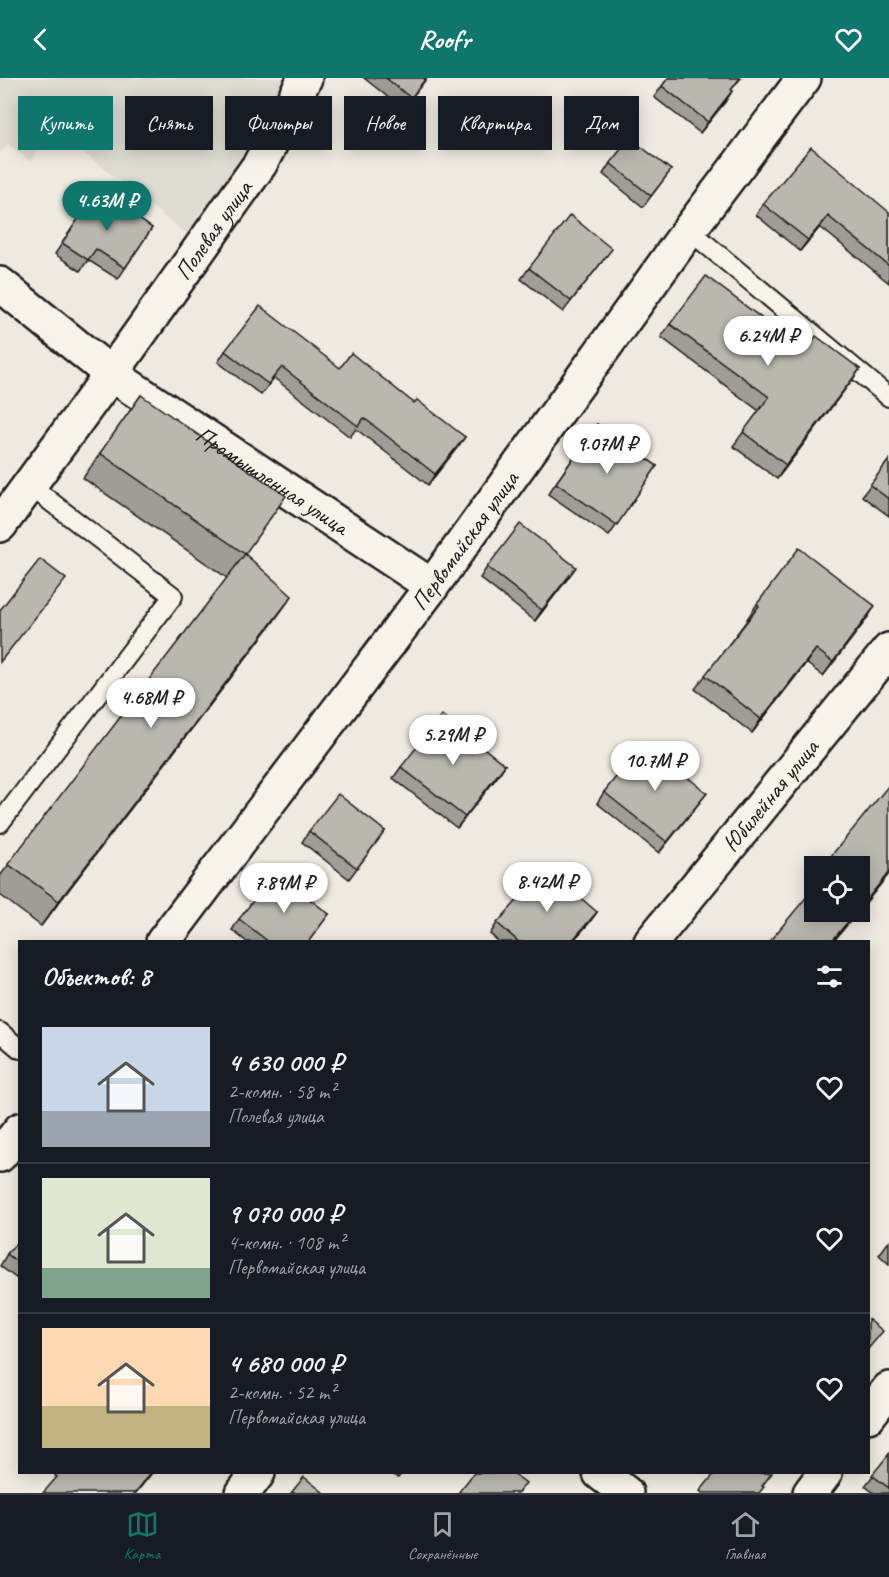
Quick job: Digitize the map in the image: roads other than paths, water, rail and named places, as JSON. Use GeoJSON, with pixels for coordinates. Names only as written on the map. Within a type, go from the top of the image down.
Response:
{"type":"FeatureCollection","features":[{"type":"Feature","properties":{"kind":"street","name":"Полевая улица"},"geometry":{"type":"LineString","coordinates":[[111,374],[260,164],[305,78]]}},
{"type":"Feature","properties":{"kind":"street","name":"Первомайская улица"},"geometry":{"type":"LineString","coordinates":[[165,940],[432,586],[689,230],[804,78]]}},
{"type":"Feature","properties":{"kind":"street","name":"Промышленная улица"},"geometry":{"type":"LineString","coordinates":[[0,284],[111,374],[432,586]]}},
{"type":"Feature","properties":{"kind":"street"},"geometry":{"type":"LineString","coordinates":[[0,525],[111,374]]}},
{"type":"Feature","properties":{"kind":"street","name":"Юбилейная улица"},"geometry":{"type":"LineString","coordinates":[[653,940],[889,650]]}},
{"type":"Feature","properties":{"kind":"street"},"geometry":{"type":"LineString","coordinates":[[0,1155],[18,1132]]}},
{"type":"Feature","properties":{"kind":"street"},"geometry":{"type":"LineString","coordinates":[[870,1413],[889,1389]]}},
{"type":"Feature","properties":{"kind":"street"},"geometry":{"type":"LineString","coordinates":[[243,1493],[257,1474]]}},
{"type":"Feature","properties":{"kind":"street"},"geometry":{"type":"LineString","coordinates":[[601,1474],[626,1493]]}},
{"type":"Feature","properties":{"kind":"street"},"geometry":{"type":"LineString","coordinates":[[810,1493],[824,1474]]}},
{"type":"Feature","properties":{"kind":"lane"},"geometry":{"type":"LineString","coordinates":[[689,230],[889,397]]}},
{"type":"Feature","properties":{"kind":"lane"},"geometry":{"type":"LineString","coordinates":[[0,823],[173,596],[29,485]]}},
{"type":"Feature","properties":{"kind":"lane"},"geometry":{"type":"LineString","coordinates":[[0,1032],[18,1047]]}}]}
